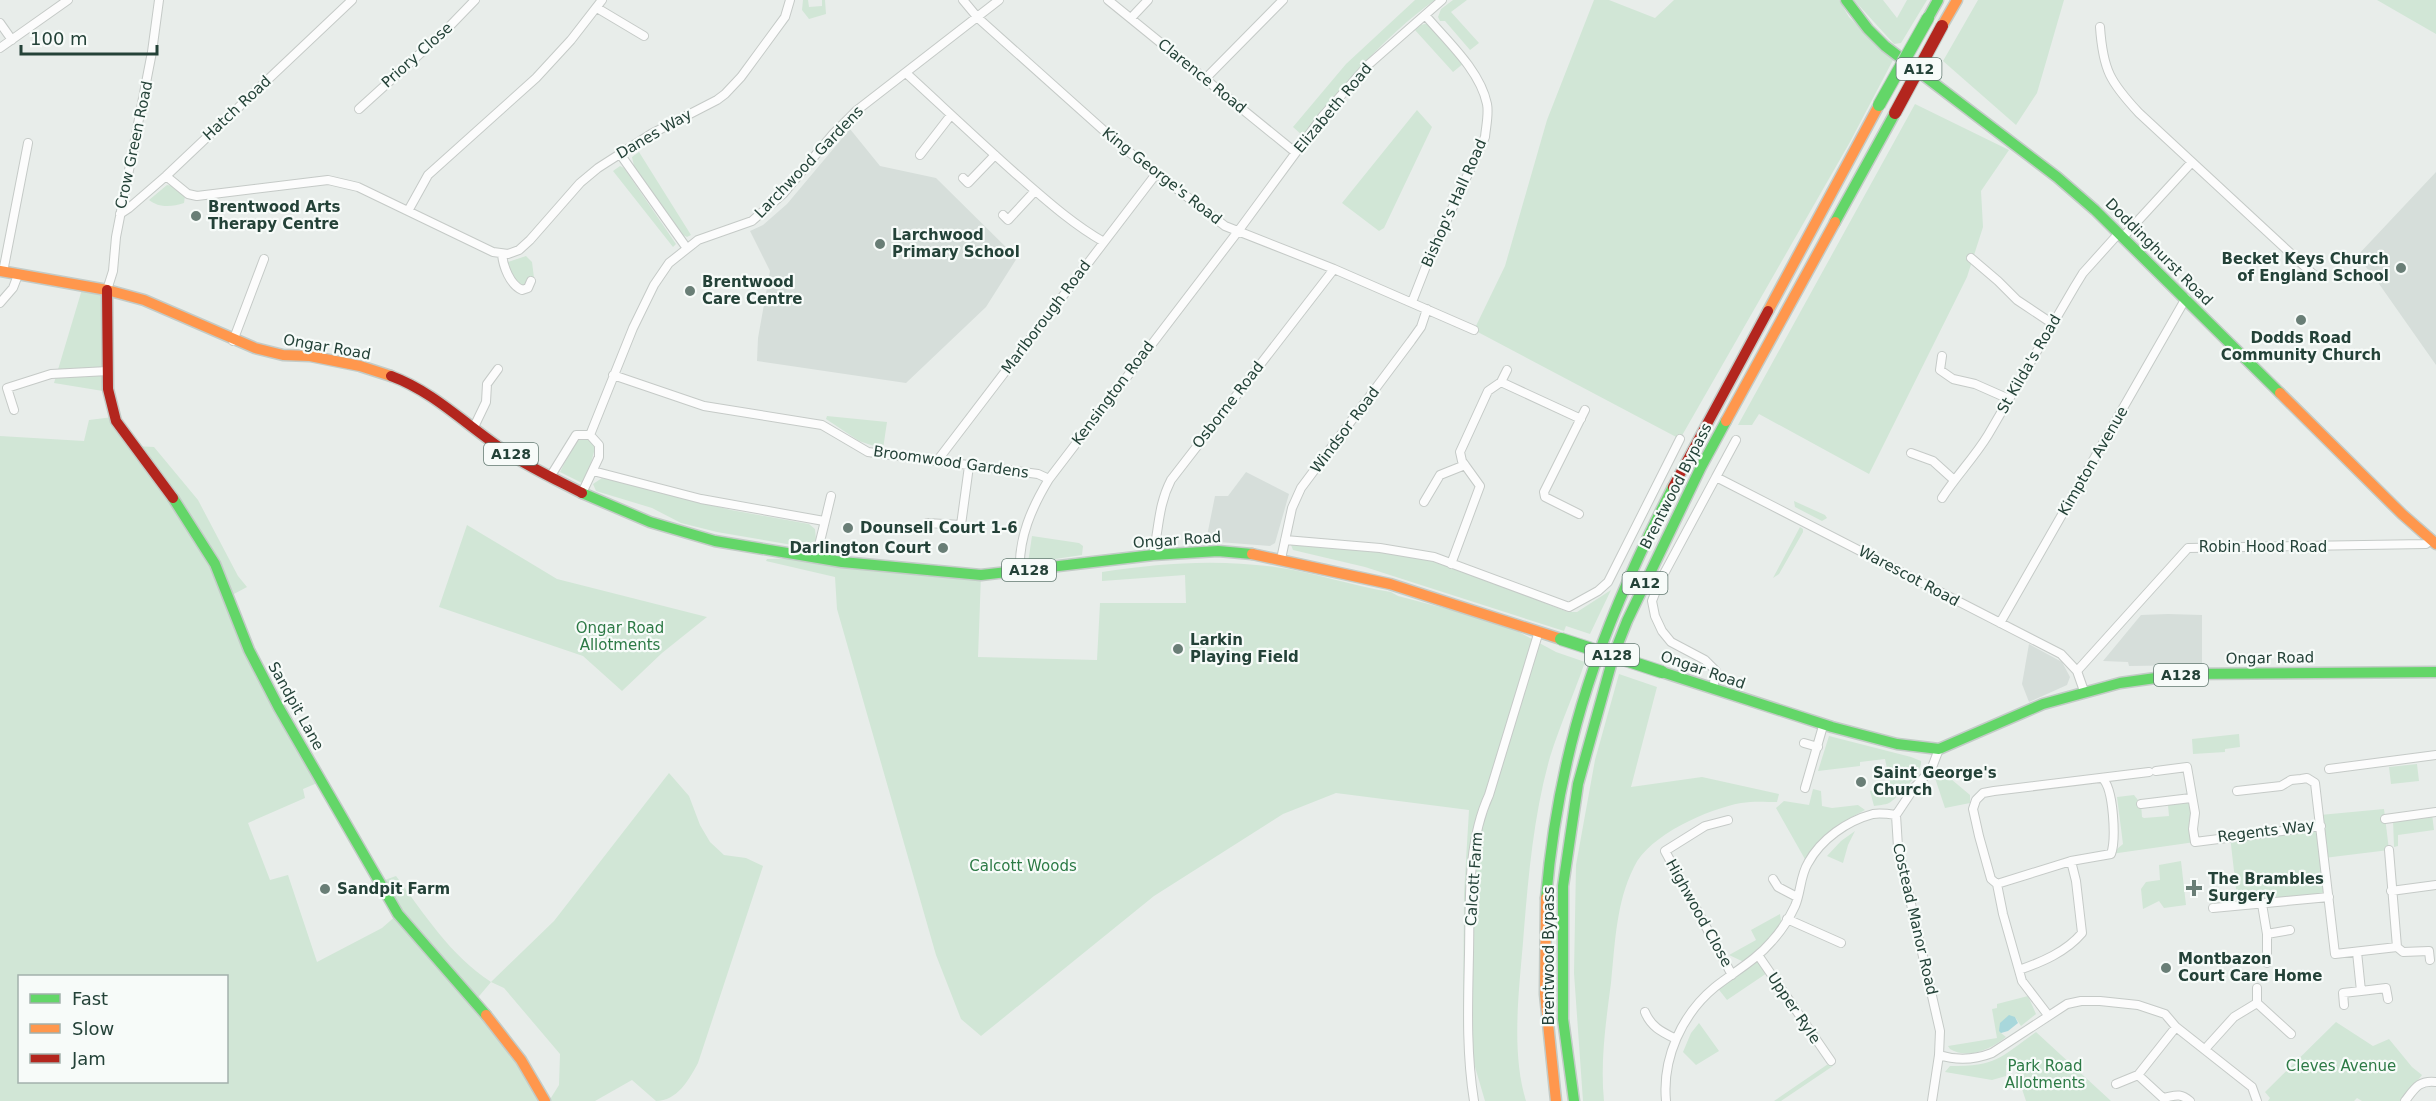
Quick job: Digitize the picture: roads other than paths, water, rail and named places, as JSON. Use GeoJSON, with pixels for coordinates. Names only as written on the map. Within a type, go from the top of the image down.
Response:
{"type":"FeatureCollection","features":[{"type":"Feature","properties":{"kind":"main road","name":"Doddinghurst Road"},"geometry":{"type":"LineString","coordinates":[[1846,0],[1868,29],[1885,46],[2057,177],[2121,235],[2433,542]]}},
{"type":"Feature","properties":{"kind":"main road","name":"Brentwood Bypass"},"geometry":{"type":"LineString","coordinates":[[1556,1101],[1547,1027],[1544,957],[1546,896],[1563,775],[1585,689],[1606,630],[1635,561],[1879,105],[1938,0]]}},
{"type":"Feature","properties":{"kind":"main road","name":"Brentwood Bypass"},"geometry":{"type":"LineString","coordinates":[[1574,1101],[1563,1019],[1561,939],[1563,886],[1578,784],[1614,654],[1632,610],[1701,467],[1957,0]]}},
{"type":"Feature","properties":{"kind":"main road","name":"Ongar Road"},"geometry":{"type":"LineString","coordinates":[[2,272],[107,290],[144,300],[233,340],[283,355],[310,357],[360,366],[393,377],[418,388],[508,453],[550,477],[650,522],[715,541],[816,558],[967,574],[1020,572],[1153,555],[1218,550],[1281,559],[1390,584],[1823,726],[1896,745],[1939,749],[2040,705],[2120,683],[2184,674],[2436,672]]}},
{"type":"Feature","properties":{"kind":"main road","name":"Sandpit Lane"},"geometry":{"type":"LineString","coordinates":[[107,290],[108,389],[117,421],[171,495],[215,564],[249,650],[279,708],[396,911],[499,1030],[521,1059],[545,1101]]}},
{"type":"Feature","properties":{"kind":"street"},"geometry":{"type":"LineString","coordinates":[[0,48],[68,0]]}},
{"type":"Feature","properties":{"kind":"street","name":"Crow Green Road"},"geometry":{"type":"LineString","coordinates":[[107,290],[113,271],[120,214],[151,62],[159,0]]}},
{"type":"Feature","properties":{"kind":"street","name":"Hatch Road"},"geometry":{"type":"LineString","coordinates":[[120,214],[166,176],[352,0]]}},
{"type":"Feature","properties":{"kind":"street","name":"Priory Close"},"geometry":{"type":"LineString","coordinates":[[359,109],[445,31],[475,0]]}},
{"type":"Feature","properties":{"kind":"street"},"geometry":{"type":"LineString","coordinates":[[408,211],[428,176],[536,78],[602,0]]}},
{"type":"Feature","properties":{"kind":"street","name":"Danes Way"},"geometry":{"type":"LineString","coordinates":[[502,254],[514,252],[524,246],[580,183],[620,153],[651,134],[717,100],[732,87],[785,17],[790,0]]}},
{"type":"Feature","properties":{"kind":"street","name":"King George's Road"},"geometry":{"type":"LineString","coordinates":[[963,0],[978,18],[1075,106],[1156,174],[1225,226],[1334,269],[1474,330]]}},
{"type":"Feature","properties":{"kind":"street","name":"Larchwood Gardens"},"geometry":{"type":"LineString","coordinates":[[590,435],[654,285],[665,268],[686,247],[698,240],[752,221],[780,196],[850,117],[999,0]]}},
{"type":"Feature","properties":{"kind":"street","name":"Clarence Road"},"geometry":{"type":"LineString","coordinates":[[1108,0],[1295,152]]}},
{"type":"Feature","properties":{"kind":"street"},"geometry":{"type":"LineString","coordinates":[[1131,18],[1148,0]]}},
{"type":"Feature","properties":{"kind":"street"},"geometry":{"type":"LineString","coordinates":[[1205,79],[1282,0]]}},
{"type":"Feature","properties":{"kind":"street","name":"Elizabeth Road"},"geometry":{"type":"LineString","coordinates":[[1239,230],[1295,152],[1368,65],[1442,0]]}},
{"type":"Feature","properties":{"kind":"street"},"geometry":{"type":"LineString","coordinates":[[597,8],[644,36]]}},
{"type":"Feature","properties":{"kind":"street","name":"Bishop's Hall Road"},"geometry":{"type":"LineString","coordinates":[[1412,302],[1428,261],[1485,137],[1487,123],[1487,107],[1477,79],[1425,15]]}},
{"type":"Feature","properties":{"kind":"street"},"geometry":{"type":"LineString","coordinates":[[0,23],[12,40]]}},
{"type":"Feature","properties":{"kind":"street"},"geometry":{"type":"LineString","coordinates":[[2100,27],[2103,58],[2109,75],[2119,90],[2139,113],[2314,274]]}},
{"type":"Feature","properties":{"kind":"street"},"geometry":{"type":"LineString","coordinates":[[906,73],[1035,191],[1076,225],[1104,242]]}},
{"type":"Feature","properties":{"kind":"street"},"geometry":{"type":"LineString","coordinates":[[920,155],[951,115]]}},
{"type":"Feature","properties":{"kind":"street"},"geometry":{"type":"LineString","coordinates":[[2,272],[28,143]]}},
{"type":"Feature","properties":{"kind":"street"},"geometry":{"type":"LineString","coordinates":[[620,153],[686,247]]}},
{"type":"Feature","properties":{"kind":"street"},"geometry":{"type":"LineString","coordinates":[[963,178],[968,183],[995,155]]}},
{"type":"Feature","properties":{"kind":"street","name":"St Kilda's Road"},"geometry":{"type":"LineString","coordinates":[[1942,498],[1954,480],[1971,462],[2083,273],[2192,162]]}},
{"type":"Feature","properties":{"kind":"street","name":"Marlborough Road"},"geometry":{"type":"LineString","coordinates":[[937,460],[1156,174]]}},
{"type":"Feature","properties":{"kind":"street"},"geometry":{"type":"LineString","coordinates":[[166,176],[188,194],[197,196],[328,180],[342,182],[358,187],[486,249],[502,254],[503,265],[518,289],[528,288],[531,281]]}},
{"type":"Feature","properties":{"kind":"street"},"geometry":{"type":"LineString","coordinates":[[1003,215],[1008,220],[1035,191]]}},
{"type":"Feature","properties":{"kind":"street","name":"Kensington Road"},"geometry":{"type":"LineString","coordinates":[[1020,572],[1030,512],[1048,479],[1239,230]]}},
{"type":"Feature","properties":{"kind":"street"},"geometry":{"type":"LineString","coordinates":[[1971,258],[1991,274],[2016,300],[2053,324]]}},
{"type":"Feature","properties":{"kind":"street"},"geometry":{"type":"LineString","coordinates":[[233,340],[264,259]]}},
{"type":"Feature","properties":{"kind":"street","name":"Osborne Road"},"geometry":{"type":"LineString","coordinates":[[1153,555],[1158,516],[1163,495],[1170,480],[1334,269]]}},
{"type":"Feature","properties":{"kind":"street"},"geometry":{"type":"LineString","coordinates":[[0,303],[13,288],[18,275]]}},
{"type":"Feature","properties":{"kind":"street","name":"Kimpton Avenue"},"geometry":{"type":"LineString","coordinates":[[2000,623],[2186,298]]}},
{"type":"Feature","properties":{"kind":"street","name":"Windsor Road"},"geometry":{"type":"LineString","coordinates":[[1281,559],[1292,508],[1301,488],[1412,341],[1421,327],[1427,309]]}},
{"type":"Feature","properties":{"kind":"street"},"geometry":{"type":"LineString","coordinates":[[1942,356],[1941,370],[1947,375],[2009,399]]}},
{"type":"Feature","properties":{"kind":"street"},"geometry":{"type":"LineString","coordinates":[[474,427],[486,402],[487,384],[498,369]]}},
{"type":"Feature","properties":{"kind":"street"},"geometry":{"type":"LineString","coordinates":[[1451,564],[1480,486],[1465,465],[1460,452],[1488,391],[1501,382],[1507,370]]}},
{"type":"Feature","properties":{"kind":"street"},"geometry":{"type":"LineString","coordinates":[[14,410],[7,388],[51,374],[108,371]]}},
{"type":"Feature","properties":{"kind":"street","name":"Broomwood Gardens"},"geometry":{"type":"LineString","coordinates":[[614,375],[704,406],[822,425],[868,452],[1038,474],[1048,479]]}},
{"type":"Feature","properties":{"kind":"street"},"geometry":{"type":"LineString","coordinates":[[1501,382],[1581,419]]}},
{"type":"Feature","properties":{"kind":"street"},"geometry":{"type":"LineString","coordinates":[[1579,514],[1545,497],[1544,492],[1585,410]]}},
{"type":"Feature","properties":{"kind":"street"},"geometry":{"type":"LineString","coordinates":[[550,477],[576,435],[590,435],[599,445],[598,457],[582,493]]}},
{"type":"Feature","properties":{"kind":"street"},"geometry":{"type":"LineString","coordinates":[[1285,540],[1398,550],[1434,557],[1562,606],[1576,604],[1608,582],[1680,439]]}},
{"type":"Feature","properties":{"kind":"street"},"geometry":{"type":"LineString","coordinates":[[1713,689],[1716,671],[1705,660],[1671,642],[1662,631],[1652,602],[1659,583],[1736,440]]}},
{"type":"Feature","properties":{"kind":"street"},"geometry":{"type":"LineString","coordinates":[[1911,453],[1933,460],[1954,480]]}},
{"type":"Feature","properties":{"kind":"street"},"geometry":{"type":"LineString","coordinates":[[1424,502],[1440,475],[1465,465]]}},
{"type":"Feature","properties":{"kind":"street"},"geometry":{"type":"LineString","coordinates":[[927,523],[962,525],[969,466]]}},
{"type":"Feature","properties":{"kind":"street"},"geometry":{"type":"LineString","coordinates":[[593,471],[701,499],[824,521]]}},
{"type":"Feature","properties":{"kind":"street","name":"Warescot Road"},"geometry":{"type":"LineString","coordinates":[[1716,477],[2061,654],[2077,671],[2084,692]]}},
{"type":"Feature","properties":{"kind":"street"},"geometry":{"type":"LineString","coordinates":[[816,558],[831,496]]}},
{"type":"Feature","properties":{"kind":"street","name":"Robin Hood Road"},"geometry":{"type":"LineString","coordinates":[[2077,671],[2188,548],[2383,546],[2433,542]]}},
{"type":"Feature","properties":{"kind":"street","name":"Calcott Farm"},"geometry":{"type":"LineString","coordinates":[[1474,1101],[1470,1076],[1468,1015],[1475,838],[1479,816],[1489,795],[1539,631]]}},
{"type":"Feature","properties":{"kind":"street"},"geometry":{"type":"LineString","coordinates":[[1805,788],[1823,726]]}},
{"type":"Feature","properties":{"kind":"street"},"geometry":{"type":"LineString","coordinates":[[1804,743],[1818,747]]}},
{"type":"Feature","properties":{"kind":"street"},"geometry":{"type":"LineString","coordinates":[[1666,1101],[1669,1065],[1676,1039],[1688,1016],[1700,1000],[1771,943],[1787,919],[1797,897],[1807,864],[1818,849],[1840,829],[1867,817],[1881,814],[1896,815],[1914,788],[1930,771],[1939,749]]}},
{"type":"Feature","properties":{"kind":"street"},"geometry":{"type":"LineString","coordinates":[[2329,769],[2436,755]]}},
{"type":"Feature","properties":{"kind":"street","name":"Regents Way"},"geometry":{"type":"LineString","coordinates":[[2102,778],[2187,767],[2195,813],[2193,829],[2195,842],[2321,826],[2315,783],[2307,778],[2291,780],[2281,786],[2236,791]]}},
{"type":"Feature","properties":{"kind":"street"},"geometry":{"type":"LineString","coordinates":[[1997,884],[2071,861],[2111,854],[2115,844],[2107,782],[2102,778],[1983,793],[1976,800],[1973,809],[1986,864],[1991,879],[1997,884],[2022,981],[2048,1015]]}},
{"type":"Feature","properties":{"kind":"street"},"geometry":{"type":"LineString","coordinates":[[2141,804],[2191,798]]}},
{"type":"Feature","properties":{"kind":"street"},"geometry":{"type":"LineString","coordinates":[[2385,819],[2436,812]]}},
{"type":"Feature","properties":{"kind":"street","name":"Costead Manor Road"},"geometry":{"type":"LineString","coordinates":[[1896,815],[1898,847],[1940,1031],[1940,1055],[1932,1101]]}},
{"type":"Feature","properties":{"kind":"street","name":"Highwood Close"},"geometry":{"type":"LineString","coordinates":[[1728,820],[1705,826],[1665,851],[1732,975]]}},
{"type":"Feature","properties":{"kind":"street"},"geometry":{"type":"LineString","coordinates":[[2321,826],[2335,954],[2397,947]]}},
{"type":"Feature","properties":{"kind":"street"},"geometry":{"type":"LineString","coordinates":[[2389,850],[2397,947],[2403,952],[2429,951],[2430,960]]}},
{"type":"Feature","properties":{"kind":"street"},"geometry":{"type":"LineString","coordinates":[[2019,970],[2056,955],[2082,933],[2076,881],[2071,861]]}},
{"type":"Feature","properties":{"kind":"street"},"geometry":{"type":"LineString","coordinates":[[1773,879],[1778,887],[1797,897]]}},
{"type":"Feature","properties":{"kind":"street"},"geometry":{"type":"LineString","coordinates":[[2391,891],[2436,885]]}},
{"type":"Feature","properties":{"kind":"street"},"geometry":{"type":"LineString","coordinates":[[2213,908],[2329,897]]}},
{"type":"Feature","properties":{"kind":"street"},"geometry":{"type":"LineString","coordinates":[[2262,904],[2267,934],[2265,939],[2267,963]]}},
{"type":"Feature","properties":{"kind":"street"},"geometry":{"type":"LineString","coordinates":[[1787,919],[1841,943]]}},
{"type":"Feature","properties":{"kind":"street"},"geometry":{"type":"LineString","coordinates":[[2267,934],[2290,930]]}},
{"type":"Feature","properties":{"kind":"street"},"geometry":{"type":"LineString","coordinates":[[2357,952],[2361,991]]}},
{"type":"Feature","properties":{"kind":"street","name":"Upper Ryle"},"geometry":{"type":"LineString","coordinates":[[1758,955],[1831,1061]]}},
{"type":"Feature","properties":{"kind":"street"},"geometry":{"type":"LineString","coordinates":[[2256,988],[2257,1003],[2291,1034]]}},
{"type":"Feature","properties":{"kind":"street"},"geometry":{"type":"LineString","coordinates":[[2344,1005],[2343,993],[2386,988],[2388,999]]}},
{"type":"Feature","properties":{"kind":"street"},"geometry":{"type":"LineString","coordinates":[[1940,1055],[1956,1060],[1982,1057],[2002,1048],[2067,1004],[2100,1001],[2138,1005],[2159,1011],[2206,1048],[2252,1088],[2257,1101]]}},
{"type":"Feature","properties":{"kind":"street"},"geometry":{"type":"LineString","coordinates":[[2206,1048],[2234,1017],[2257,1003]]}},
{"type":"Feature","properties":{"kind":"street"},"geometry":{"type":"LineString","coordinates":[[1645,1012],[1648,1020],[1658,1029],[1676,1039]]}},
{"type":"Feature","properties":{"kind":"street"},"geometry":{"type":"LineString","coordinates":[[2116,1084],[2138,1075],[2176,1026]]}},
{"type":"Feature","properties":{"kind":"street"},"geometry":{"type":"LineString","coordinates":[[2138,1075],[2163,1098],[2176,1094],[2183,1095],[2190,1101]]}},
{"type":"Feature","properties":{"kind":"street"},"geometry":{"type":"LineString","coordinates":[[2405,1101],[2418,1084],[2423,1081],[2436,1082]]}},
{"type":"Feature","properties":{"kind":"water"},"geometry":{"type":"Polygon","coordinates":[[[2009,1015],[2015,1017],[2018,1023],[2008,1031],[2001,1033],[2000,1023],[2009,1015]]]}},
{"type":"Feature","properties":{"kind":"place","name":"Brentwood Arts Therapy Centre"},"geometry":{"type":"Point","coordinates":[196,216]}},
{"type":"Feature","properties":{"kind":"place","name":"Larchwood Primary School"},"geometry":{"type":"Point","coordinates":[880,244]}},
{"type":"Feature","properties":{"kind":"place","name":"Becket Keys Church of England School"},"geometry":{"type":"Point","coordinates":[2401,268]}},
{"type":"Feature","properties":{"kind":"place","name":"Brentwood Care Centre"},"geometry":{"type":"Point","coordinates":[690,291]}},
{"type":"Feature","properties":{"kind":"place","name":"Dodds Road Community Church"},"geometry":{"type":"Point","coordinates":[2301,320]}},
{"type":"Feature","properties":{"kind":"place","name":"Dounsell Court 1-6"},"geometry":{"type":"Point","coordinates":[848,528]}},
{"type":"Feature","properties":{"kind":"place","name":"Darlington Court"},"geometry":{"type":"Point","coordinates":[943,548]}},
{"type":"Feature","properties":{"kind":"place","name":"Larkin Playing Field"},"geometry":{"type":"Point","coordinates":[1178,649]}},
{"type":"Feature","properties":{"kind":"place","name":"Saint George's Church"},"geometry":{"type":"Point","coordinates":[1861,782]}},
{"type":"Feature","properties":{"kind":"place","name":"The Brambles Surgery"},"geometry":{"type":"Point","coordinates":[2194,888]}},
{"type":"Feature","properties":{"kind":"place","name":"Sandpit Farm"},"geometry":{"type":"Point","coordinates":[325,889]}},
{"type":"Feature","properties":{"kind":"place","name":"Montbazon Court Care Home"},"geometry":{"type":"Point","coordinates":[2166,968]}},
{"type":"Feature","properties":{"kind":"park label","name":"Ongar Road Allotments"},"geometry":{"type":"Point","coordinates":[620,636]}},
{"type":"Feature","properties":{"kind":"park label","name":"Calcott Woods"},"geometry":{"type":"Point","coordinates":[1023,866]}},
{"type":"Feature","properties":{"kind":"park label","name":"Cleves Avenue"},"geometry":{"type":"Point","coordinates":[2341,1066]}},
{"type":"Feature","properties":{"kind":"park label","name":"Park Road Allotments"},"geometry":{"type":"Point","coordinates":[2045,1074]}}]}
